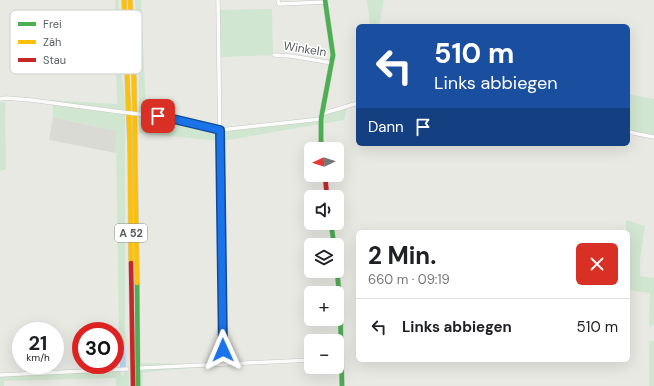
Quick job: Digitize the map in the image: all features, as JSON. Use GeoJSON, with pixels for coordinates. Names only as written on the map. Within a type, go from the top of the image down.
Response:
{"type":"FeatureCollection","features":[{"type":"Feature","properties":{"kind":"main road","name":"A 52"},"geometry":{"type":"LineString","coordinates":[[124,0],[124,10]]}},
{"type":"Feature","properties":{"kind":"main road","name":"A 52"},"geometry":{"type":"LineString","coordinates":[[130,0],[130,10]]}},
{"type":"Feature","properties":{"kind":"main road","name":"Winkeln"},"geometry":{"type":"LineString","coordinates":[[321,142],[321,117],[333,55],[325,1]]}},
{"type":"Feature","properties":{"kind":"main road","name":"A 52"},"geometry":{"type":"LineString","coordinates":[[127,74],[130,148],[133,386]]}},
{"type":"Feature","properties":{"kind":"main road","name":"A 52"},"geometry":{"type":"LineString","coordinates":[[134,74],[138,386]]}},
{"type":"Feature","properties":{"kind":"main road"},"geometry":{"type":"LineString","coordinates":[[338,278],[340,301],[339,334]]}},
{"type":"Feature","properties":{"kind":"main road"},"geometry":{"type":"LineString","coordinates":[[341,374],[342,386]]}},
{"type":"Feature","properties":{"kind":"street"},"geometry":{"type":"LineString","coordinates":[[218,0],[223,364]]}},
{"type":"Feature","properties":{"kind":"street","name":"Winkeln"},"geometry":{"type":"LineString","coordinates":[[278,0],[279,4],[325,1]]}},
{"type":"Feature","properties":{"kind":"street","name":"Winkeln"},"geometry":{"type":"LineString","coordinates":[[274,54],[332,63]]}},
{"type":"Feature","properties":{"kind":"street"},"geometry":{"type":"LineString","coordinates":[[0,99],[6,98],[169,118],[220,130],[321,117],[356,104]]}},
{"type":"Feature","properties":{"kind":"street"},"geometry":{"type":"LineString","coordinates":[[630,132],[654,137]]}},
{"type":"Feature","properties":{"kind":"street"},"geometry":{"type":"LineString","coordinates":[[141,368],[304,360]]}},
{"type":"Feature","properties":{"kind":"street"},"geometry":{"type":"LineString","coordinates":[[0,375],[127,369]]}},
{"type":"Feature","properties":{"kind":"shaded area"},"geometry":{"type":"Polygon","coordinates":[[[53,117],[116,131],[116,153],[49,140],[53,117]]]}},
{"type":"Feature","properties":{"kind":"green space"},"geometry":{"type":"Polygon","coordinates":[[[115,0],[119,0],[119,10],[115,10],[115,0]]]}},
{"type":"Feature","properties":{"kind":"green space"},"geometry":{"type":"Polygon","coordinates":[[[135,0],[141,0],[141,10],[136,10],[135,0]]]}},
{"type":"Feature","properties":{"kind":"green space"},"geometry":{"type":"Polygon","coordinates":[[[367,0],[384,0],[379,24],[370,24],[367,0]]]}},
{"type":"Feature","properties":{"kind":"green space"},"geometry":{"type":"Polygon","coordinates":[[[272,9],[273,55],[222,57],[220,59],[218,10],[272,9]]]}},
{"type":"Feature","properties":{"kind":"green space"},"geometry":{"type":"Polygon","coordinates":[[[142,22],[146,108],[188,117],[222,130],[317,117],[347,108],[344,120],[228,140],[208,140],[139,133],[139,116],[146,113],[139,112],[138,74],[142,74],[142,22]]]}},
{"type":"Feature","properties":{"kind":"green space"},"geometry":{"type":"Polygon","coordinates":[[[116,74],[122,74],[126,110],[32,99],[117,104],[116,74]]]}},
{"type":"Feature","properties":{"kind":"green space"},"geometry":{"type":"Polygon","coordinates":[[[630,94],[654,99],[654,138],[630,132],[630,94]]]}},
{"type":"Feature","properties":{"kind":"green space"},"geometry":{"type":"Polygon","coordinates":[[[0,102],[5,103],[6,168],[5,170],[0,171],[0,102]]]}},
{"type":"Feature","properties":{"kind":"green space"},"geometry":{"type":"Polygon","coordinates":[[[53,104],[125,114],[125,347],[124,322],[119,322],[116,131],[53,117],[53,104]]]}},
{"type":"Feature","properties":{"kind":"green space"},"geometry":{"type":"Polygon","coordinates":[[[626,220],[645,226],[640,259],[640,276],[654,278],[654,325],[649,326],[650,293],[630,290],[630,230],[626,230],[626,220]]]}},
{"type":"Feature","properties":{"kind":"green space"},"geometry":{"type":"Polygon","coordinates":[[[649,341],[654,341],[654,386],[649,386],[649,341]]]}},
{"type":"Feature","properties":{"kind":"green space"},"geometry":{"type":"Polygon","coordinates":[[[143,363],[202,364],[221,366],[143,373],[143,386],[141,386],[140,366],[143,363]]]}},
{"type":"Feature","properties":{"kind":"green space"},"geometry":{"type":"Polygon","coordinates":[[[129,371],[129,386],[116,386],[116,378],[4,381],[4,386],[0,386],[0,375],[64,373],[121,374],[123,376],[125,372],[129,371]]]}},
{"type":"Feature","properties":{"kind":"water"},"geometry":{"type":"Polygon","coordinates":[[[125,347],[126,367],[124,367],[125,347]]]}},
{"type":"Feature","properties":{"kind":"traffic: fast"},"geometry":{"type":"LineString","coordinates":[[321,142],[321,119],[333,55],[325,0]]}},
{"type":"Feature","properties":{"kind":"traffic: fast"},"geometry":{"type":"LineString","coordinates":[[332,230],[333,238]]}},
{"type":"Feature","properties":{"kind":"traffic: fast"},"geometry":{"type":"LineString","coordinates":[[338,278],[340,301],[342,386]]}},
{"type":"Feature","properties":{"kind":"traffic: fast"},"geometry":{"type":"LineString","coordinates":[[137,283],[138,386]]}},
{"type":"Feature","properties":{"kind":"traffic: slow"},"geometry":{"type":"LineString","coordinates":[[124,0],[124,10]]}},
{"type":"Feature","properties":{"kind":"traffic: slow"},"geometry":{"type":"LineString","coordinates":[[130,0],[131,10]]}},
{"type":"Feature","properties":{"kind":"traffic: slow"},"geometry":{"type":"LineString","coordinates":[[127,74],[130,148],[131,263]]}},
{"type":"Feature","properties":{"kind":"traffic: slow"},"geometry":{"type":"LineString","coordinates":[[134,74],[137,283]]}},
{"type":"Feature","properties":{"kind":"traffic: jam"},"geometry":{"type":"LineString","coordinates":[[326,182],[326,190]]}},
{"type":"Feature","properties":{"kind":"traffic: jam"},"geometry":{"type":"LineString","coordinates":[[131,263],[133,386]]}},
{"type":"Feature","properties":{"kind":"route"},"geometry":{"type":"LineString","coordinates":[[158,116],[220,130],[223,350]]}}]}
